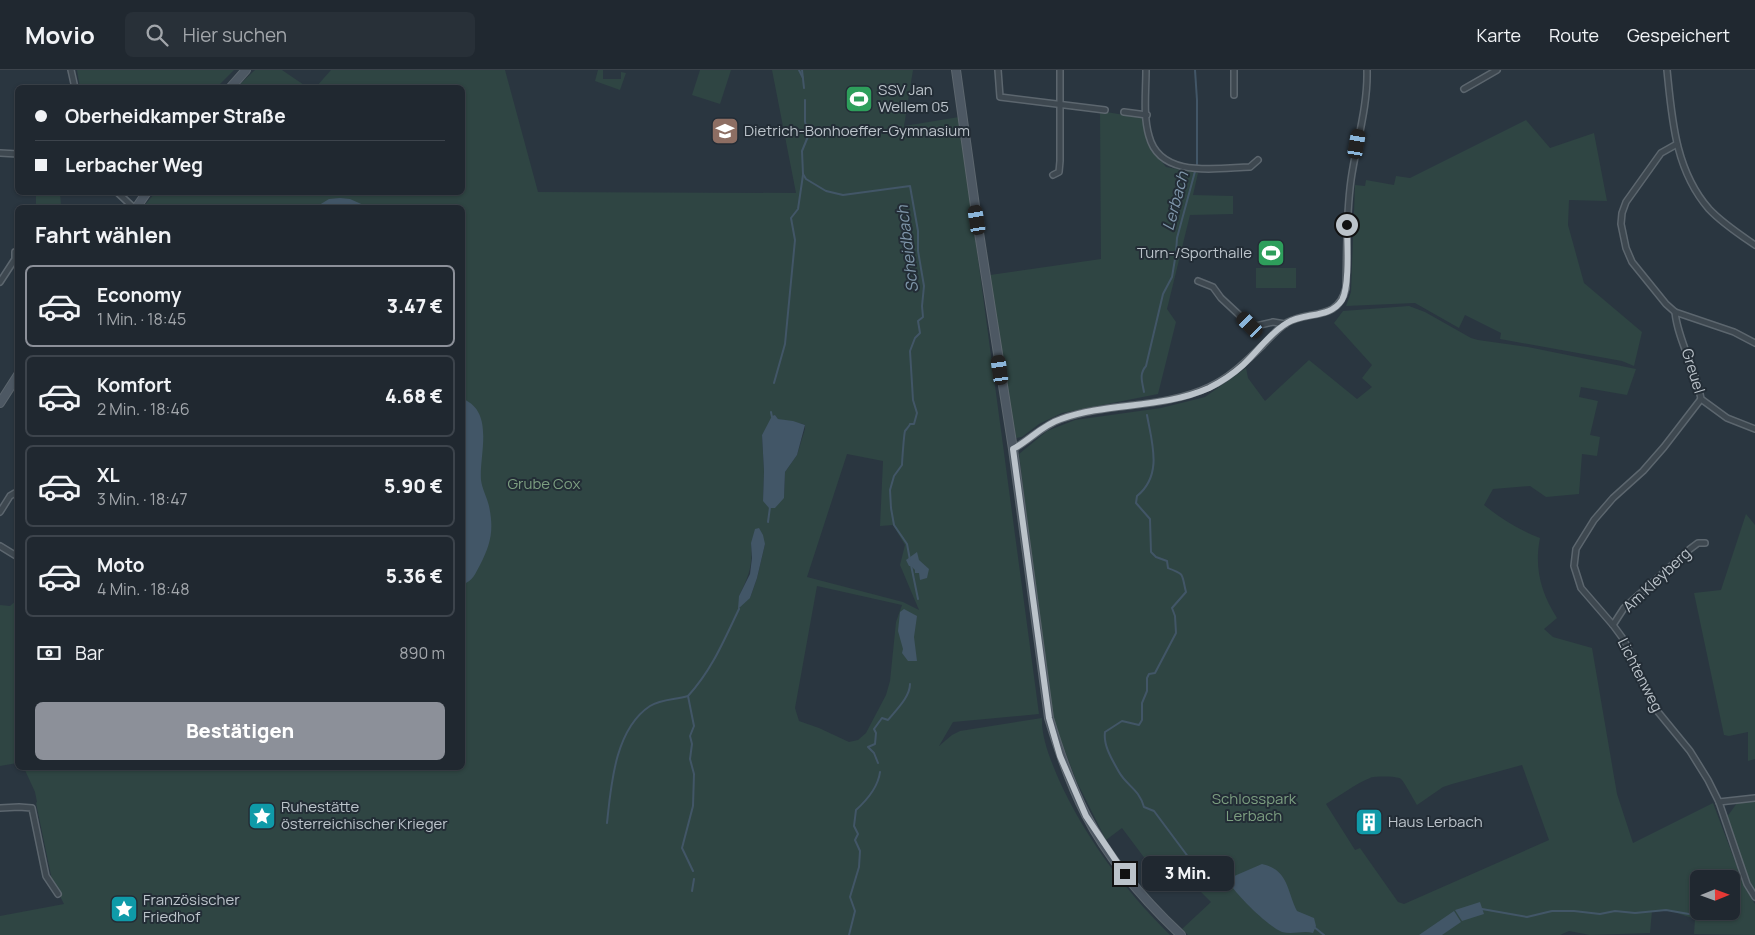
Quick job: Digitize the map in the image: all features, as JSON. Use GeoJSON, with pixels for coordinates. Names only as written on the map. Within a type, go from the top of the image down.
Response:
{"type":"FeatureCollection","features":[{"type":"Feature","properties":{"kind":"street"},"geometry":{"type":"LineString","coordinates":[[71,70],[74,85]]}},
{"type":"Feature","properties":{"kind":"street"},"geometry":{"type":"LineString","coordinates":[[233,85],[246,70]]}},
{"type":"Feature","properties":{"kind":"street"},"geometry":{"type":"LineString","coordinates":[[956,70],[974,202],[1013,449],[1046,704],[1060,756],[1086,816],[1125,874],[1181,935]]}},
{"type":"Feature","properties":{"kind":"street"},"geometry":{"type":"LineString","coordinates":[[998,70],[1000,97],[1060,106],[1105,110]]}},
{"type":"Feature","properties":{"kind":"street"},"geometry":{"type":"LineString","coordinates":[[1053,175],[1059,172],[1060,161],[1060,70]]}},
{"type":"Feature","properties":{"kind":"street"},"geometry":{"type":"LineString","coordinates":[[1146,70],[1148,134],[1154,148],[1167,162],[1188,168],[1250,167],[1258,160]]}},
{"type":"Feature","properties":{"kind":"street"},"geometry":{"type":"LineString","coordinates":[[1234,70],[1234,95]]}},
{"type":"Feature","properties":{"kind":"street"},"geometry":{"type":"LineString","coordinates":[[1013,449],[1059,419],[1078,414],[1177,399],[1211,387],[1243,365],[1285,324],[1296,319],[1324,313],[1334,308],[1344,295],[1346,288],[1348,209],[1351,179],[1366,92],[1367,70]]}},
{"type":"Feature","properties":{"kind":"street"},"geometry":{"type":"LineString","coordinates":[[1464,89],[1497,70]]}},
{"type":"Feature","properties":{"kind":"street"},"geometry":{"type":"LineString","coordinates":[[1667,70],[1677,144],[1689,178],[1709,208],[1720,220],[1755,245]]}},
{"type":"Feature","properties":{"kind":"street"},"geometry":{"type":"LineString","coordinates":[[1124,112],[1147,115]]}},
{"type":"Feature","properties":{"kind":"street"},"geometry":{"type":"LineString","coordinates":[[1677,144],[1661,153],[1626,202],[1621,224],[1626,248],[1632,262],[1666,304],[1675,312],[1734,332],[1755,343]]}},
{"type":"Feature","properties":{"kind":"street"},"geometry":{"type":"LineString","coordinates":[[0,153],[15,154]]}},
{"type":"Feature","properties":{"kind":"street"},"geometry":{"type":"LineString","coordinates":[[120,195],[132,205]]}},
{"type":"Feature","properties":{"kind":"street"},"geometry":{"type":"LineString","coordinates":[[0,282],[15,259],[15,252]]}},
{"type":"Feature","properties":{"kind":"street"},"geometry":{"type":"LineString","coordinates":[[1198,281],[1213,287],[1221,298],[1250,325],[1256,326],[1273,322],[1285,324]]}},
{"type":"Feature","properties":{"kind":"street","name":"Greuel"},"geometry":{"type":"LineString","coordinates":[[1675,312],[1677,323],[1697,379],[1701,399],[1727,418],[1755,429]]}},
{"type":"Feature","properties":{"kind":"street"},"geometry":{"type":"LineString","coordinates":[[0,403],[15,380]]}},
{"type":"Feature","properties":{"kind":"street","name":"Lichtenweg"},"geometry":{"type":"LineString","coordinates":[[1701,399],[1643,471],[1613,498],[1594,520],[1576,549],[1574,566],[1581,588],[1624,640],[1654,708],[1690,751],[1708,780],[1719,802],[1747,884],[1755,897]]}},
{"type":"Feature","properties":{"kind":"street"},"geometry":{"type":"LineString","coordinates":[[0,512],[10,496],[15,495]]}},
{"type":"Feature","properties":{"kind":"street","name":"Am Kleyberg"},"geometry":{"type":"LineString","coordinates":[[1613,625],[1624,608],[1690,549],[1698,543],[1706,543]]}},
{"type":"Feature","properties":{"kind":"street"},"geometry":{"type":"LineString","coordinates":[[0,546],[15,555]]}},
{"type":"Feature","properties":{"kind":"street"},"geometry":{"type":"LineString","coordinates":[[1719,802],[1755,798]]}},
{"type":"Feature","properties":{"kind":"street"},"geometry":{"type":"LineString","coordinates":[[0,808],[32,808],[46,876],[58,894]]}},
{"type":"Feature","properties":{"kind":"green space"},"geometry":{"type":"Polygon","coordinates":[[[77,70],[234,70],[219,85],[80,85],[77,70]]]}},
{"type":"Feature","properties":{"kind":"green space"},"geometry":{"type":"Polygon","coordinates":[[[255,70],[282,70],[304,85],[239,85],[255,70]]]}},
{"type":"Feature","properties":{"kind":"green space","name":"Grube Cox"},"geometry":{"type":"Polygon","coordinates":[[[331,70],[505,70],[538,192],[796,193],[772,70],[913,70],[904,126],[959,117],[1039,714],[953,722],[939,746],[960,731],[1042,718],[1043,733],[1050,757],[1059,780],[1081,823],[1107,862],[1137,900],[1170,935],[0,935],[0,916],[64,904],[52,880],[35,792],[25,770],[465,770],[465,205],[145,205],[153,195],[465,195],[465,85],[318,85],[331,70]],[[775,415],[762,435],[763,501],[784,498],[785,472],[797,455],[805,429],[803,424],[778,419],[775,415]],[[847,454],[807,577],[903,602],[919,610],[900,565],[905,545],[893,525],[880,526],[883,461],[847,454]],[[751,543],[750,570],[739,596],[750,598],[765,544],[751,543]],[[817,586],[795,708],[799,721],[849,742],[858,740],[866,733],[886,695],[890,681],[896,622],[902,605],[817,586]]]}},
{"type":"Feature","properties":{"kind":"green space"},"geometry":{"type":"Polygon","coordinates":[[[598,70],[603,70],[603,79],[621,79],[621,72],[626,73],[620,90],[595,81],[598,70]]]}},
{"type":"Feature","properties":{"kind":"green space"},"geometry":{"type":"Polygon","coordinates":[[[700,70],[731,70],[720,104],[692,95],[700,70]]]}},
{"type":"Feature","properties":{"kind":"green space"},"geometry":{"type":"Polygon","coordinates":[[[1100,111],[1143,118],[1147,143],[1166,167],[1198,173],[1193,195],[1233,196],[1233,214],[1190,215],[1167,309],[1176,322],[1158,394],[1062,413],[1039,424],[1022,437],[1016,438],[1013,437],[990,275],[1101,259],[1100,111]]]}},
{"type":"Feature","properties":{"kind":"green space"},"geometry":{"type":"Polygon","coordinates":[[[1526,120],[1550,148],[1594,133],[1607,201],[1569,200],[1568,225],[1584,283],[1642,332],[1634,366],[1622,361],[1500,339],[1501,333],[1465,315],[1459,328],[1415,303],[1346,306],[1351,292],[1355,185],[1365,186],[1366,180],[1394,185],[1396,176],[1410,178],[1526,120]]]}},
{"type":"Feature","properties":{"kind":"green space"},"geometry":{"type":"Polygon","coordinates":[[[36,195],[60,195],[61,205],[36,205],[36,195]]]}},
{"type":"Feature","properties":{"kind":"green space"},"geometry":{"type":"Polygon","coordinates":[[[1256,268],[1296,268],[1296,288],[1256,288],[1256,268]]]}},
{"type":"Feature","properties":{"kind":"green space","name":"Schlosspark Lerbach"},"geometry":{"type":"Polygon","coordinates":[[[1409,306],[1425,312],[1471,338],[1478,340],[1528,347],[1636,369],[1627,395],[1581,387],[1579,397],[1598,401],[1590,435],[1600,437],[1597,456],[1582,454],[1579,494],[1546,497],[1530,486],[1493,489],[1484,505],[1510,524],[1540,538],[1538,560],[1540,580],[1551,609],[1557,618],[1544,629],[1553,637],[1592,648],[1617,794],[1633,843],[1713,803],[1738,870],[1690,870],[1690,917],[1668,910],[1652,911],[1650,933],[1590,935],[1569,931],[1560,935],[1188,935],[1182,929],[1211,902],[1177,868],[1165,865],[1155,872],[1122,828],[1106,840],[1076,780],[1052,717],[1019,454],[1047,431],[1075,420],[1161,408],[1205,397],[1246,368],[1248,378],[1265,401],[1309,360],[1357,399],[1372,387],[1362,378],[1372,365],[1334,323],[1343,311],[1409,306]],[[1522,765],[1443,787],[1417,805],[1401,779],[1395,777],[1372,777],[1364,780],[1326,804],[1355,850],[1360,848],[1398,902],[1404,904],[1549,840],[1522,765]]]}},
{"type":"Feature","properties":{"kind":"green space"},"geometry":{"type":"Polygon","coordinates":[[[1746,514],[1755,525],[1755,759],[1748,761],[1748,732],[1729,736],[1724,735],[1694,593],[1721,590],[1746,514]]]}},
{"type":"Feature","properties":{"kind":"green space"},"geometry":{"type":"Polygon","coordinates":[[[15,602],[15,763],[0,766],[0,605],[10,606],[15,602]]]}},
{"type":"Feature","properties":{"kind":"green space"},"geometry":{"type":"Polygon","coordinates":[[[1755,801],[1755,890],[1748,878],[1727,817],[1737,803],[1755,801]]]}},
{"type":"Feature","properties":{"kind":"green space"},"geometry":{"type":"Polygon","coordinates":[[[1740,875],[1745,888],[1755,904],[1755,935],[1694,934],[1695,920],[1740,920],[1740,875]]]}},
{"type":"Feature","properties":{"kind":"water"},"geometry":{"type":"Polygon","coordinates":[[[329,199],[350,199],[364,205],[319,205],[329,199]]]}},
{"type":"Feature","properties":{"kind":"water"},"geometry":{"type":"Polygon","coordinates":[[[465,400],[473,405],[479,414],[482,424],[481,480],[489,506],[491,522],[487,550],[475,574],[466,583],[465,400]]]}},
{"type":"Feature","properties":{"kind":"water"},"geometry":{"type":"Polygon","coordinates":[[[775,415],[778,419],[805,425],[797,455],[785,472],[784,498],[775,508],[769,508],[763,501],[762,435],[772,416],[775,415]]]}},
{"type":"Feature","properties":{"kind":"water"},"geometry":{"type":"Polygon","coordinates":[[[759,528],[765,544],[757,578],[750,598],[738,609],[739,596],[750,574],[751,543],[755,529],[759,528]]]}},
{"type":"Feature","properties":{"kind":"water"},"geometry":{"type":"Polygon","coordinates":[[[917,552],[919,560],[929,569],[927,578],[920,580],[919,573],[915,573],[915,570],[909,566],[906,560],[917,552]]]}},
{"type":"Feature","properties":{"kind":"water"},"geometry":{"type":"Polygon","coordinates":[[[904,609],[917,616],[914,637],[917,661],[908,661],[902,653],[903,649],[898,631],[900,612],[904,609]]]}},
{"type":"Feature","properties":{"kind":"water"},"geometry":{"type":"Polygon","coordinates":[[[1262,864],[1271,867],[1282,876],[1297,911],[1314,918],[1316,926],[1313,933],[1286,933],[1276,929],[1238,895],[1229,882],[1232,877],[1262,864]]]}},
{"type":"Feature","properties":{"kind":"water"},"geometry":{"type":"Polygon","coordinates":[[[1480,902],[1484,914],[1462,921],[1455,910],[1480,902]]]}},
{"type":"Feature","properties":{"kind":"water"},"geometry":{"type":"Polygon","coordinates":[[[1454,911],[1461,922],[1442,935],[1419,935],[1454,911]]]}},
{"type":"Feature","properties":{"kind":"waterway","name":"Scheidbach"},"geometry":{"type":"LineString","coordinates":[[799,70],[803,78]]}},
{"type":"Feature","properties":{"kind":"waterway","name":"Scheidbach"},"geometry":{"type":"LineString","coordinates":[[802,70],[804,88]]}},
{"type":"Feature","properties":{"kind":"waterway","name":"Lerbach"},"geometry":{"type":"LineString","coordinates":[[1144,392],[1142,375],[1146,366],[1163,294],[1172,277],[1177,238],[1197,164],[1195,70]]}},
{"type":"Feature","properties":{"kind":"waterway","name":"Scheidbach"},"geometry":{"type":"LineString","coordinates":[[805,100],[805,122],[809,134],[802,151],[803,174],[806,179],[826,191],[843,195],[910,186],[918,231],[918,251],[924,286],[923,317],[918,321],[920,333],[915,338],[910,351],[913,400],[917,413],[914,424],[910,424],[905,431],[902,465],[894,476],[890,490],[894,525],[907,544],[910,560]]}},
{"type":"Feature","properties":{"kind":"waterway"},"geometry":{"type":"LineString","coordinates":[[774,383],[785,344],[795,240],[791,218],[798,209],[803,175]]}},
{"type":"Feature","properties":{"kind":"waterway"},"geometry":{"type":"LineString","coordinates":[[771,412],[772,417]]}},
{"type":"Feature","properties":{"kind":"waterway","name":"Lerbach"},"geometry":{"type":"LineString","coordinates":[[1147,415],[1153,447],[1153,469],[1145,488],[1137,496],[1136,503],[1150,519],[1151,552],[1156,557],[1167,561],[1168,568],[1182,576],[1186,592],[1172,608],[1175,616],[1176,633],[1155,673],[1149,674],[1147,678],[1147,691],[1142,703],[1142,720],[1139,725],[1122,721],[1105,732],[1106,743],[1119,772],[1139,796],[1144,807],[1154,811],[1192,862],[1233,880]]}},
{"type":"Feature","properties":{"kind":"waterway"},"geometry":{"type":"LineString","coordinates":[[768,522],[770,507]]}},
{"type":"Feature","properties":{"kind":"waterway","name":"Scheidbach"},"geometry":{"type":"LineString","coordinates":[[911,565],[918,599]]}},
{"type":"Feature","properties":{"kind":"waterway"},"geometry":{"type":"LineString","coordinates":[[693,871],[682,848],[693,806],[694,774],[690,759],[692,744],[690,736],[694,726],[688,696],[711,665],[739,609]]}},
{"type":"Feature","properties":{"kind":"waterway"},"geometry":{"type":"LineString","coordinates":[[878,763],[874,753],[868,747],[875,744],[876,733],[874,729],[882,718],[888,720],[898,708],[908,694],[910,684]]}},
{"type":"Feature","properties":{"kind":"waterway"},"geometry":{"type":"LineString","coordinates":[[607,823],[613,775],[622,743],[629,729],[638,716],[650,706],[659,702],[688,696]]}},
{"type":"Feature","properties":{"kind":"waterway"},"geometry":{"type":"LineString","coordinates":[[849,935],[855,911],[850,897],[859,867],[860,851],[855,840],[858,834],[854,826],[856,810],[868,798],[879,778],[880,772]]}},
{"type":"Feature","properties":{"kind":"waterway"},"geometry":{"type":"LineString","coordinates":[[692,891],[694,879]]}},
{"type":"Feature","properties":{"kind":"waterway"},"geometry":{"type":"LineString","coordinates":[[1482,909],[1527,917],[1552,911],[1600,914],[1615,911],[1635,913],[1666,910],[1690,914]]}},
{"type":"Feature","properties":{"kind":"waterway","name":"Lerbach"},"geometry":{"type":"LineString","coordinates":[[1314,927],[1324,935]]}},
{"type":"Feature","properties":{"kind":"place","name":"SSV Jan Wellem 05"},"geometry":{"type":"Point","coordinates":[859,99]}},
{"type":"Feature","properties":{"kind":"place","name":"Dietrich-Bonhoeffer-Gymnasium"},"geometry":{"type":"Point","coordinates":[725,131]}},
{"type":"Feature","properties":{"kind":"place","name":"Turn-/Sporthalle"},"geometry":{"type":"Point","coordinates":[1271,253]}},
{"type":"Feature","properties":{"kind":"place","name":"Ruhestätte österreichischer Krieger"},"geometry":{"type":"Point","coordinates":[262,816]}},
{"type":"Feature","properties":{"kind":"place","name":"Haus Lerbach"},"geometry":{"type":"Point","coordinates":[1369,822]}},
{"type":"Feature","properties":{"kind":"place","name":"Französischer Friedhof"},"geometry":{"type":"Point","coordinates":[124,909]}},
{"type":"Feature","properties":{"kind":"route"},"geometry":{"type":"LineString","coordinates":[[1125,874],[1086,816],[1060,756],[1049,718],[1013,449],[1059,419],[1078,414],[1177,399],[1211,387],[1243,365],[1285,324],[1296,319],[1324,313],[1334,308],[1340,302],[1346,288],[1347,225]]}}]}
